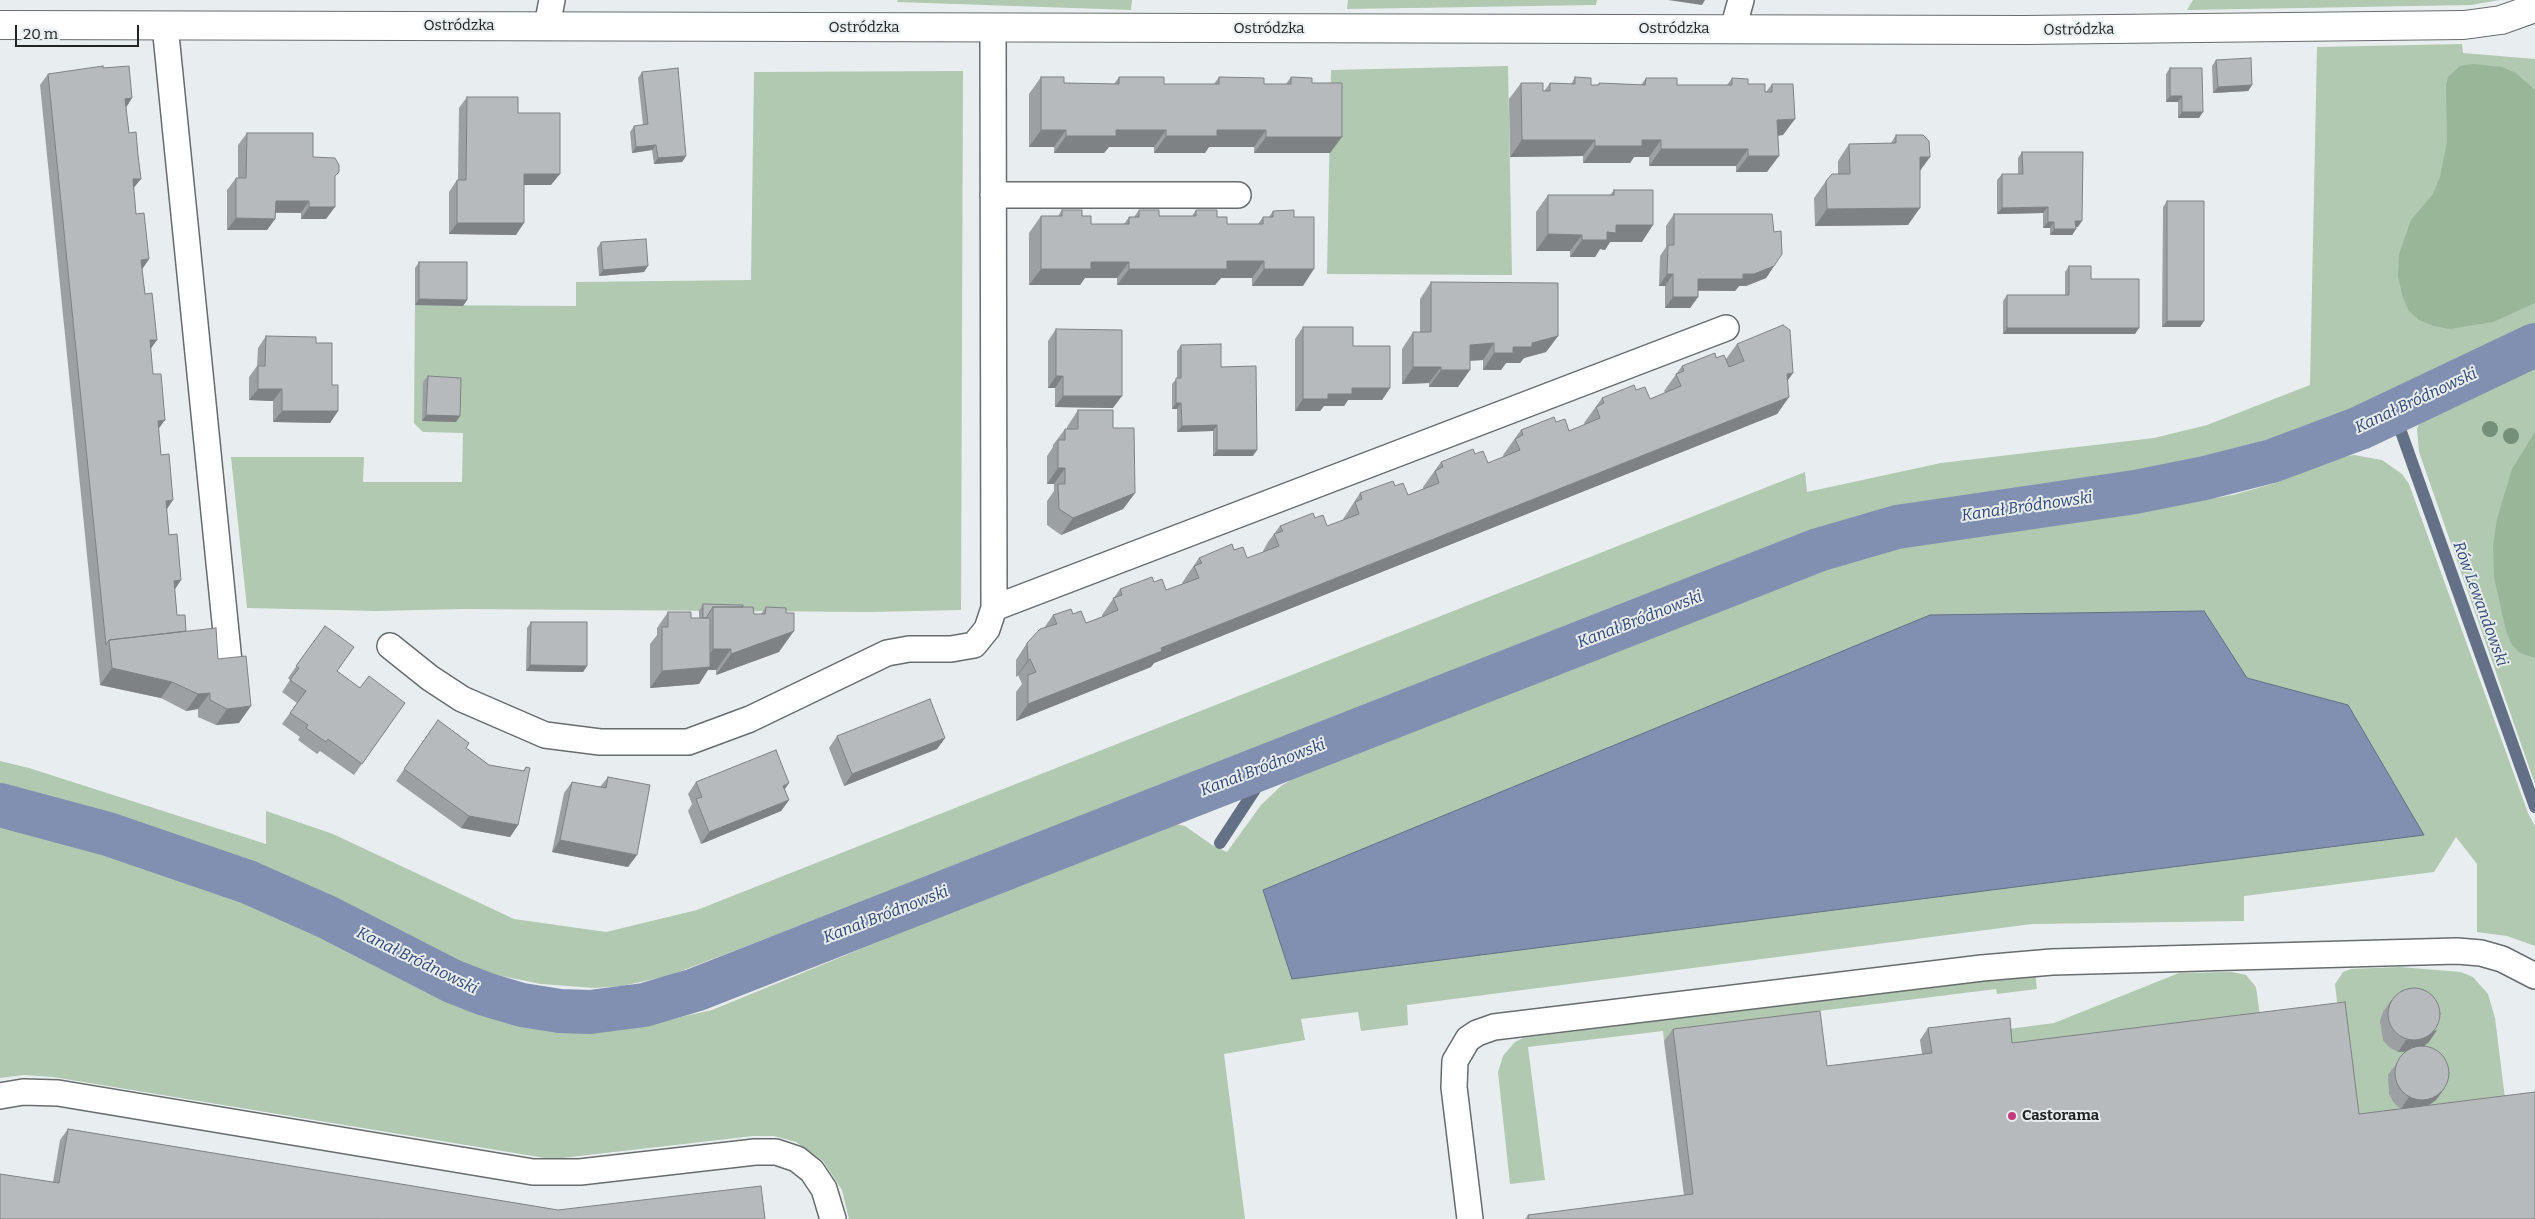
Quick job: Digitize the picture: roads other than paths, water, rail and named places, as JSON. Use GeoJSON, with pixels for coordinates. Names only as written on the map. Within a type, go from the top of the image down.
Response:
{"type":"FeatureCollection","features":[{"type":"Feature","properties":{"kind":"street","name":"Ostródzka"},"geometry":{"type":"LineString","coordinates":[[0,25],[166,25],[549,13],[993,29],[2025,30],[2464,25],[2501,20],[2535,8]]}},
{"type":"Feature","properties":{"kind":"lane"},"geometry":{"type":"LineString","coordinates":[[1733,30],[1742,0]]}},
{"type":"Feature","properties":{"kind":"lane"},"geometry":{"type":"LineString","coordinates":[[166,25],[230,662]]}},
{"type":"Feature","properties":{"kind":"lane"},"geometry":{"type":"LineString","coordinates":[[390,646],[430,678],[462,699],[545,735],[600,742],[688,742],[750,719],[887,653],[909,649],[951,649],[974,645],[987,629],[994,608],[993,29]]}},
{"type":"Feature","properties":{"kind":"lane"},"geometry":{"type":"LineString","coordinates":[[993,195],[1238,195]]}},
{"type":"Feature","properties":{"kind":"lane"},"geometry":{"type":"LineString","coordinates":[[994,608],[1726,328]]}},
{"type":"Feature","properties":{"kind":"lane"},"geometry":{"type":"LineString","coordinates":[[1470,1219],[1454,1087],[1455,1061],[1468,1039],[1477,1033],[1494,1027],[2045,962],[2457,951],[2481,953],[2502,959],[2535,976]]}},
{"type":"Feature","properties":{"kind":"lane"},"geometry":{"type":"LineString","coordinates":[[0,1096],[23,1092],[58,1093],[534,1172],[580,1172],[755,1152],[776,1152],[797,1159],[812,1171],[824,1189],[833,1219]]}},
{"type":"Feature","properties":{"kind":"water"},"geometry":{"type":"Polygon","coordinates":[[[2204,611],[2247,678],[2348,705],[2424,835],[1292,979],[1263,890],[1930,615],[2204,611]]]}},
{"type":"Feature","properties":{"kind":"waterway","name":"Kanał Bródnowski"},"geometry":{"type":"LineString","coordinates":[[0,805],[108,834],[248,882],[327,917],[452,981],[485,994],[522,1005],[560,1011],[590,1012],[644,1005],[695,990],[1818,550],[1897,527],[2135,492],[2205,478],[2272,461],[2360,428],[2535,345]]}},
{"type":"Feature","properties":{"kind":"waterway","name":"Rów Lewandowski"},"geometry":{"type":"LineString","coordinates":[[2394,412],[2535,807]]}},
{"type":"Feature","properties":{"kind":"waterway"},"geometry":{"type":"LineString","coordinates":[[1220,843],[1256,788],[1272,770],[1295,755]]}},
{"type":"Feature","properties":{"kind":"place","name":"Castorama"},"geometry":{"type":"Point","coordinates":[2012,1116]}}]}
